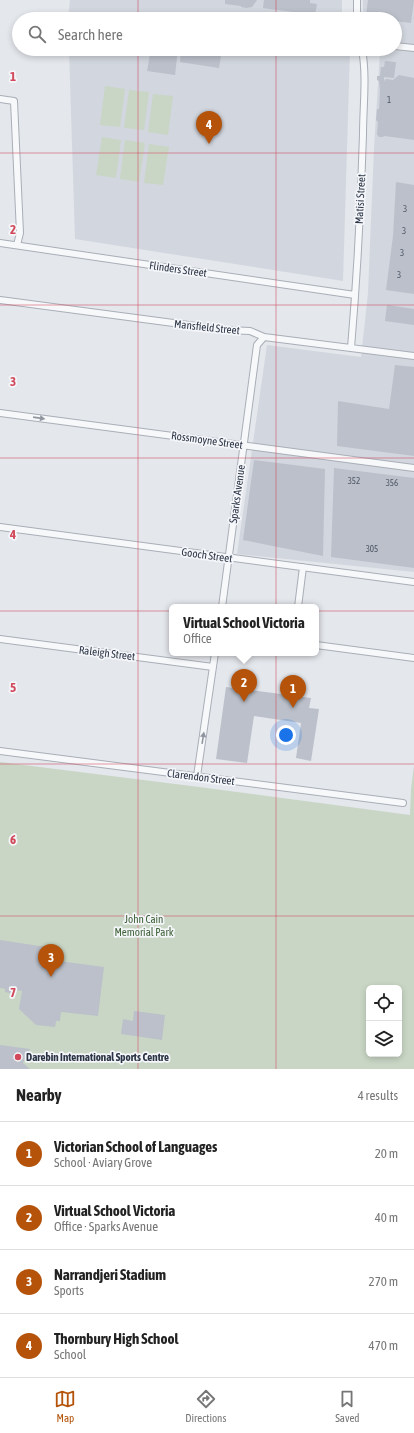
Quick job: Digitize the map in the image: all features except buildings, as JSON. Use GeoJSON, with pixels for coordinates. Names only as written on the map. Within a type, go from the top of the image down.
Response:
{"type":"FeatureCollection","features":[{"type":"Feature","properties":{"kind":"street"},"geometry":{"type":"LineString","coordinates":[[356,12],[357,0]]}},
{"type":"Feature","properties":{"kind":"street"},"geometry":{"type":"LineString","coordinates":[[402,47],[414,48]]}},
{"type":"Feature","properties":{"kind":"street","name":"Matisi Street"},"geometry":{"type":"LineString","coordinates":[[351,348],[363,140],[364,81],[362,56]]}},
{"type":"Feature","properties":{"kind":"street"},"geometry":{"type":"LineString","coordinates":[[0,99],[14,101],[20,233],[17,246]]}},
{"type":"Feature","properties":{"kind":"street","name":"Flinders Street"},"geometry":{"type":"LineString","coordinates":[[0,243],[355,295]]}},
{"type":"Feature","properties":{"kind":"street","name":"Mansfield Street"},"geometry":{"type":"LineString","coordinates":[[0,300],[226,330],[250,331],[264,337],[414,356]]}},
{"type":"Feature","properties":{"kind":"street","name":"Sparks Avenue"},"geometry":{"type":"LineString","coordinates":[[222,604],[257,345],[264,337]]}},
{"type":"Feature","properties":{"kind":"street","name":"Rossmoyne Street"},"geometry":{"type":"LineString","coordinates":[[0,413],[414,468]]}},
{"type":"Feature","properties":{"kind":"street","name":"Gooch Street"},"geometry":{"type":"LineString","coordinates":[[0,527],[414,582]]}},
{"type":"Feature","properties":{"kind":"street"},"geometry":{"type":"LineString","coordinates":[[298,604],[303,567]]}},
{"type":"Feature","properties":{"kind":"street","name":"Raleigh Street"},"geometry":{"type":"LineString","coordinates":[[0,639],[213,667]]}},
{"type":"Feature","properties":{"kind":"street"},"geometry":{"type":"LineString","coordinates":[[319,645],[414,658]]}},
{"type":"Feature","properties":{"kind":"street"},"geometry":{"type":"LineString","coordinates":[[197,776],[215,656]]}},
{"type":"Feature","properties":{"kind":"street","name":"Clarendon Street"},"geometry":{"type":"LineString","coordinates":[[0,751],[403,803]]}},
{"type":"Feature","properties":{"kind":"shaded area"},"geometry":{"type":"Polygon","coordinates":[[[70,0],[342,0],[342,12],[69,12],[70,0]]]}},
{"type":"Feature","properties":{"kind":"shaded area"},"geometry":{"type":"Polygon","coordinates":[[[363,0],[414,0],[414,572],[237,554],[267,345],[361,357],[368,293],[380,56],[402,56],[402,12],[363,12],[363,0]]]}},
{"type":"Feature","properties":{"kind":"shaded area"},"geometry":{"type":"Polygon","coordinates":[[[69,56],[350,56],[343,281],[75,239],[69,56]]]}},
{"type":"Feature","properties":{"kind":"green space"},"geometry":{"type":"Polygon","coordinates":[[[105,86],[125,89],[120,127],[100,125],[105,86]]]}},
{"type":"Feature","properties":{"kind":"green space"},"geometry":{"type":"Polygon","coordinates":[[[129,90],[149,92],[144,130],[124,128],[129,90]]]}},
{"type":"Feature","properties":{"kind":"green space"},"geometry":{"type":"Polygon","coordinates":[[[153,94],[173,96],[168,135],[148,132],[153,94]]]}},
{"type":"Feature","properties":{"kind":"green space"},"geometry":{"type":"Polygon","coordinates":[[[102,137],[121,140],[116,178],[96,175],[102,137]]]}},
{"type":"Feature","properties":{"kind":"green space"},"geometry":{"type":"Polygon","coordinates":[[[125,140],[145,143],[139,182],[120,179],[125,140]]]}},
{"type":"Feature","properties":{"kind":"green space"},"geometry":{"type":"Polygon","coordinates":[[[149,144],[169,147],[163,185],[144,183],[149,144]]]}},
{"type":"Feature","properties":{"kind":"green space","name":"John Cain Memorial Park"},"geometry":{"type":"Polygon","coordinates":[[[0,762],[410,815],[414,766],[414,1069],[0,1069],[0,762]]]}},
{"type":"Feature","properties":{"kind":"place","name":"Thornbury High School"},"geometry":{"type":"Point","coordinates":[209,144]}},
{"type":"Feature","properties":{"kind":"place","name":"Virtual School Victoria"},"geometry":{"type":"Point","coordinates":[244,702]}},
{"type":"Feature","properties":{"kind":"place","name":"Victorian School of Languages"},"geometry":{"type":"Point","coordinates":[293,708]}},
{"type":"Feature","properties":{"kind":"place","name":"Narrandjeri Stadium"},"geometry":{"type":"Point","coordinates":[51,977]}},
{"type":"Feature","properties":{"kind":"place","name":"Darebin International Sports Centre"},"geometry":{"type":"Point","coordinates":[18,1057]}}]}
